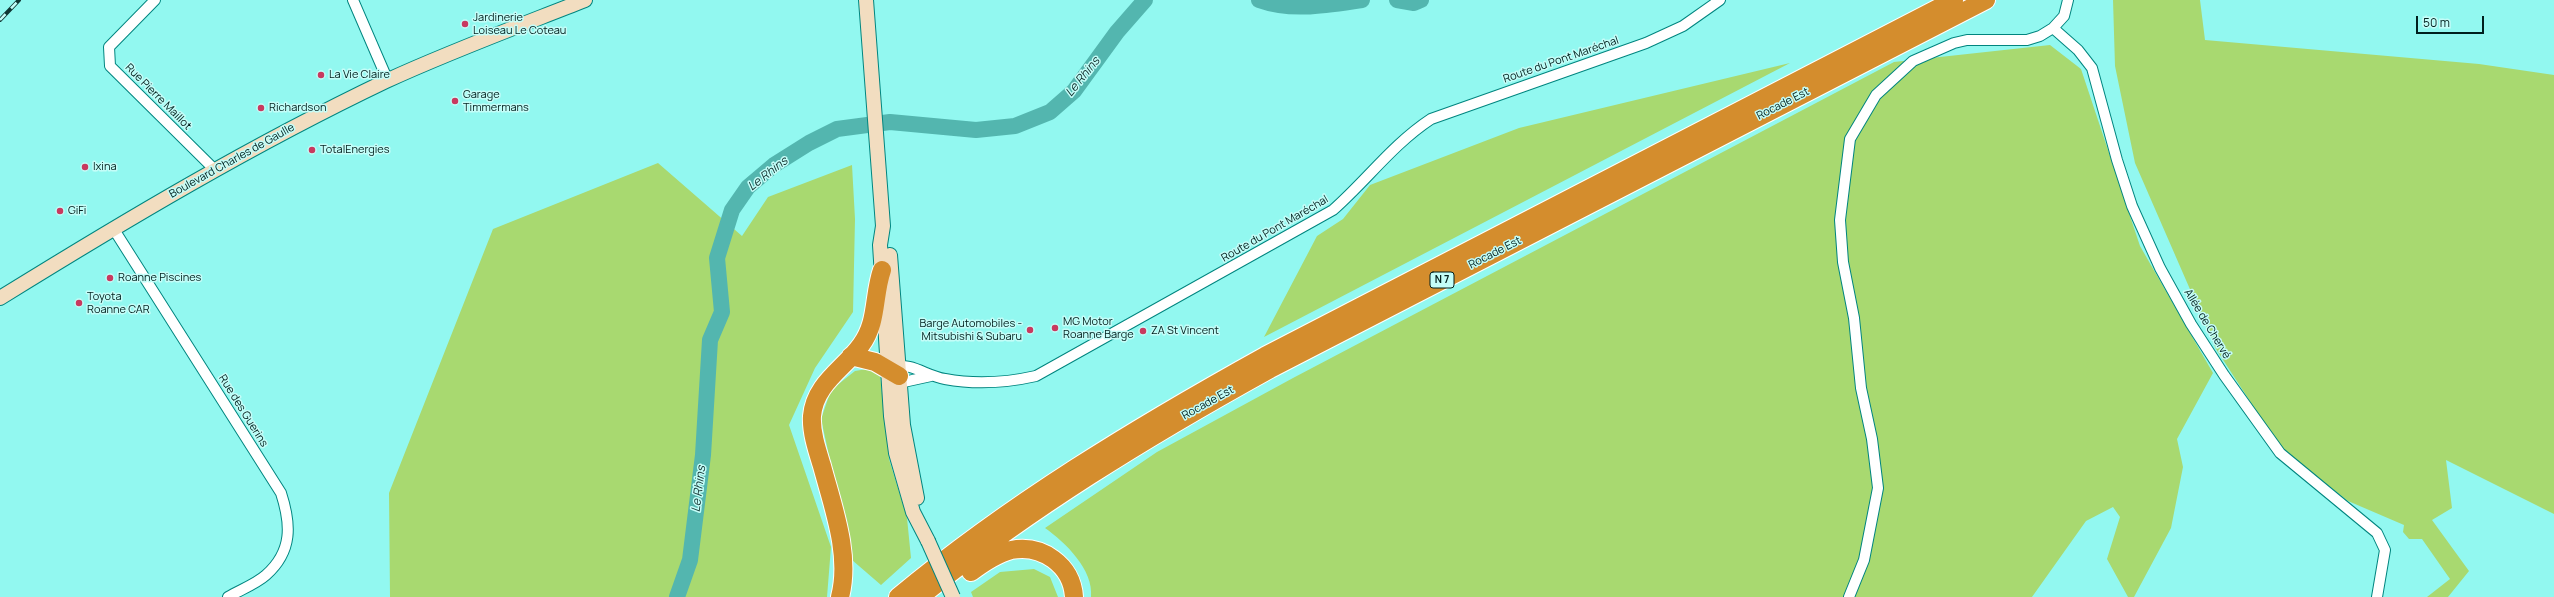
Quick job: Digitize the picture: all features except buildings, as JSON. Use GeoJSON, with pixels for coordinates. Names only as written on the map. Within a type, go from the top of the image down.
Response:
{"type":"FeatureCollection","features":[{"type":"Feature","properties":{"kind":"highway","name":"Rocade Est"},"geometry":{"type":"LineString","coordinates":[[898,597],[1021,505],[1103,449],[1184,401],[1279,348],[1954,0]]}},
{"type":"Feature","properties":{"kind":"highway","name":"Rocade Est"},"geometry":{"type":"LineString","coordinates":[[920,597],[1026,516],[1109,461],[1188,414],[1277,365],[1986,0]]}},
{"type":"Feature","properties":{"kind":"highway"},"geometry":{"type":"LineString","coordinates":[[840,597],[843,573],[841,547],[814,434],[812,415],[814,404],[820,389],[851,356],[871,328],[876,304],[877,286],[882,270]]}},
{"type":"Feature","properties":{"kind":"highway"},"geometry":{"type":"LineString","coordinates":[[851,356],[862,357],[894,373]]}},
{"type":"Feature","properties":{"kind":"highway"},"geometry":{"type":"LineString","coordinates":[[938,597],[987,561],[1011,550],[1036,550],[1057,561],[1070,580],[1074,597]]}},
{"type":"Feature","properties":{"kind":"street","name":"Rue Pierre Maillot"},"geometry":{"type":"LineString","coordinates":[[155,0],[109,48],[110,66],[215,170]]}},
{"type":"Feature","properties":{"kind":"street"},"geometry":{"type":"LineString","coordinates":[[353,0],[388,81]]}},
{"type":"Feature","properties":{"kind":"street","name":"Boulevard Charles de Gaulle"},"geometry":{"type":"LineString","coordinates":[[0,298],[113,228],[215,170],[388,81],[586,0]]}},
{"type":"Feature","properties":{"kind":"street"},"geometry":{"type":"LineString","coordinates":[[866,0],[882,226],[880,245],[894,373],[922,526],[953,597]]}},
{"type":"Feature","properties":{"kind":"street","name":"Route du Pont Maréchal"},"geometry":{"type":"LineString","coordinates":[[894,373],[931,376],[982,384],[1005,383],[1036,376],[1069,359],[1333,210],[1356,190],[1390,151],[1412,131],[1431,119],[1646,43],[1683,26],[1720,0]]}},
{"type":"Feature","properties":{"kind":"street"},"geometry":{"type":"LineString","coordinates":[[1849,597],[1864,560],[1878,488],[1872,438],[1861,388],[1854,318],[1843,262],[1840,220],[1850,139],[1876,95],[1913,61],[1954,43],[1967,40],[2027,40],[2040,36],[2053,28],[2064,16],[2068,0]]}},
{"type":"Feature","properties":{"kind":"street","name":"Allée de Chervé"},"geometry":{"type":"LineString","coordinates":[[2053,28],[2078,50],[2092,68],[2117,160],[2132,206],[2160,268],[2191,324],[2228,381],[2280,453],[2377,534],[2384,550],[2378,597]]}},
{"type":"Feature","properties":{"kind":"street"},"geometry":{"type":"LineString","coordinates":[[882,226],[889,244],[894,373]]}},
{"type":"Feature","properties":{"kind":"street","name":"Rue des Guerins"},"geometry":{"type":"LineString","coordinates":[[113,228],[281,493],[287,513],[289,532],[282,554],[266,575],[228,597]]}},
{"type":"Feature","properties":{"kind":"street","name":"Route du Pont Maréchal"},"geometry":{"type":"LineString","coordinates":[[894,373],[922,370],[931,376]]}},
{"type":"Feature","properties":{"kind":"green space"},"geometry":{"type":"Polygon","coordinates":[[[2113,0],[2200,0],[2205,40],[2479,64],[2554,75],[2554,514],[2446,460],[2452,508],[2432,520],[2469,571],[2448,597],[2427,597],[2450,579],[2422,539],[2409,539],[2403,532],[2404,525],[2348,501],[2281,449],[2216,349],[2135,163],[2115,66],[2113,0]]]}},
{"type":"Feature","properties":{"kind":"green space"},"geometry":{"type":"Polygon","coordinates":[[[2050,45],[2081,69],[2140,246],[2213,373],[2177,439],[2183,467],[2171,528],[2134,597],[2128,597],[2107,559],[2120,517],[2113,507],[2086,521],[2032,597],[1091,597],[1091,587],[1088,577],[1077,558],[1061,541],[1045,528],[1157,452],[1293,378],[1894,62],[2050,45]]]}},
{"type":"Feature","properties":{"kind":"green space"},"geometry":{"type":"Polygon","coordinates":[[[1790,63],[1264,337],[1317,236],[1343,219],[1370,185],[1519,128],[1790,63]]]}},
{"type":"Feature","properties":{"kind":"green space"},"geometry":{"type":"Polygon","coordinates":[[[658,163],[742,236],[768,197],[852,165],[855,219],[853,312],[815,368],[789,425],[831,547],[827,597],[390,597],[389,493],[493,229],[658,163]]]}},
{"type":"Feature","properties":{"kind":"green space"},"geometry":{"type":"Polygon","coordinates":[[[867,369],[880,375],[889,459],[907,518],[911,558],[881,585],[852,560],[821,419],[831,390],[855,371],[867,369]]]}},
{"type":"Feature","properties":{"kind":"green space"},"geometry":{"type":"Polygon","coordinates":[[[1034,569],[1050,577],[1058,597],[973,597],[971,592],[1000,572],[1034,569]]]}},
{"type":"Feature","properties":{"kind":"waterway","name":"Le Rhins"},"geometry":{"type":"LineString","coordinates":[[677,597],[690,560],[703,455],[710,340],[722,312],[717,258],[732,210],[748,187],[774,165],[809,143],[837,129],[890,122],[976,130],[1015,126],[1050,112],[1074,91],[1117,32],[1145,0]]}},
{"type":"Feature","properties":{"kind":"waterway","name":"Le Rhins"},"geometry":{"type":"LineString","coordinates":[[1259,0],[1272,4],[1297,7],[1362,0]]}},
{"type":"Feature","properties":{"kind":"waterway","name":"Le Rhins"},"geometry":{"type":"LineString","coordinates":[[1397,0],[1414,3],[1421,0]]}},
{"type":"Feature","properties":{"kind":"railway"},"geometry":{"type":"LineString","coordinates":[[0,20],[19,0]]}},
{"type":"Feature","properties":{"kind":"place","name":"Jardinerie Loiseau Le Coteau"},"geometry":{"type":"Point","coordinates":[465,24]}},
{"type":"Feature","properties":{"kind":"place","name":"La Vie Claire"},"geometry":{"type":"Point","coordinates":[321,75]}},
{"type":"Feature","properties":{"kind":"place","name":"Garage Timmermans"},"geometry":{"type":"Point","coordinates":[455,101]}},
{"type":"Feature","properties":{"kind":"place","name":"Richardson"},"geometry":{"type":"Point","coordinates":[261,108]}},
{"type":"Feature","properties":{"kind":"place","name":"TotalEnergies"},"geometry":{"type":"Point","coordinates":[312,150]}},
{"type":"Feature","properties":{"kind":"place","name":"Ixina"},"geometry":{"type":"Point","coordinates":[85,167]}},
{"type":"Feature","properties":{"kind":"place","name":"GiFi"},"geometry":{"type":"Point","coordinates":[60,211]}},
{"type":"Feature","properties":{"kind":"place","name":"Roanne Piscines"},"geometry":{"type":"Point","coordinates":[110,278]}},
{"type":"Feature","properties":{"kind":"place","name":"Toyota Roanne CAR"},"geometry":{"type":"Point","coordinates":[79,303]}},
{"type":"Feature","properties":{"kind":"place","name":"MG Motor Roanne Barge"},"geometry":{"type":"Point","coordinates":[1055,328]}},
{"type":"Feature","properties":{"kind":"place","name":"Barge Automobiles - Mitsubishi & Subaru"},"geometry":{"type":"Point","coordinates":[1030,330]}},
{"type":"Feature","properties":{"kind":"place","name":"ZA St Vincent"},"geometry":{"type":"Point","coordinates":[1143,331]}}]}
